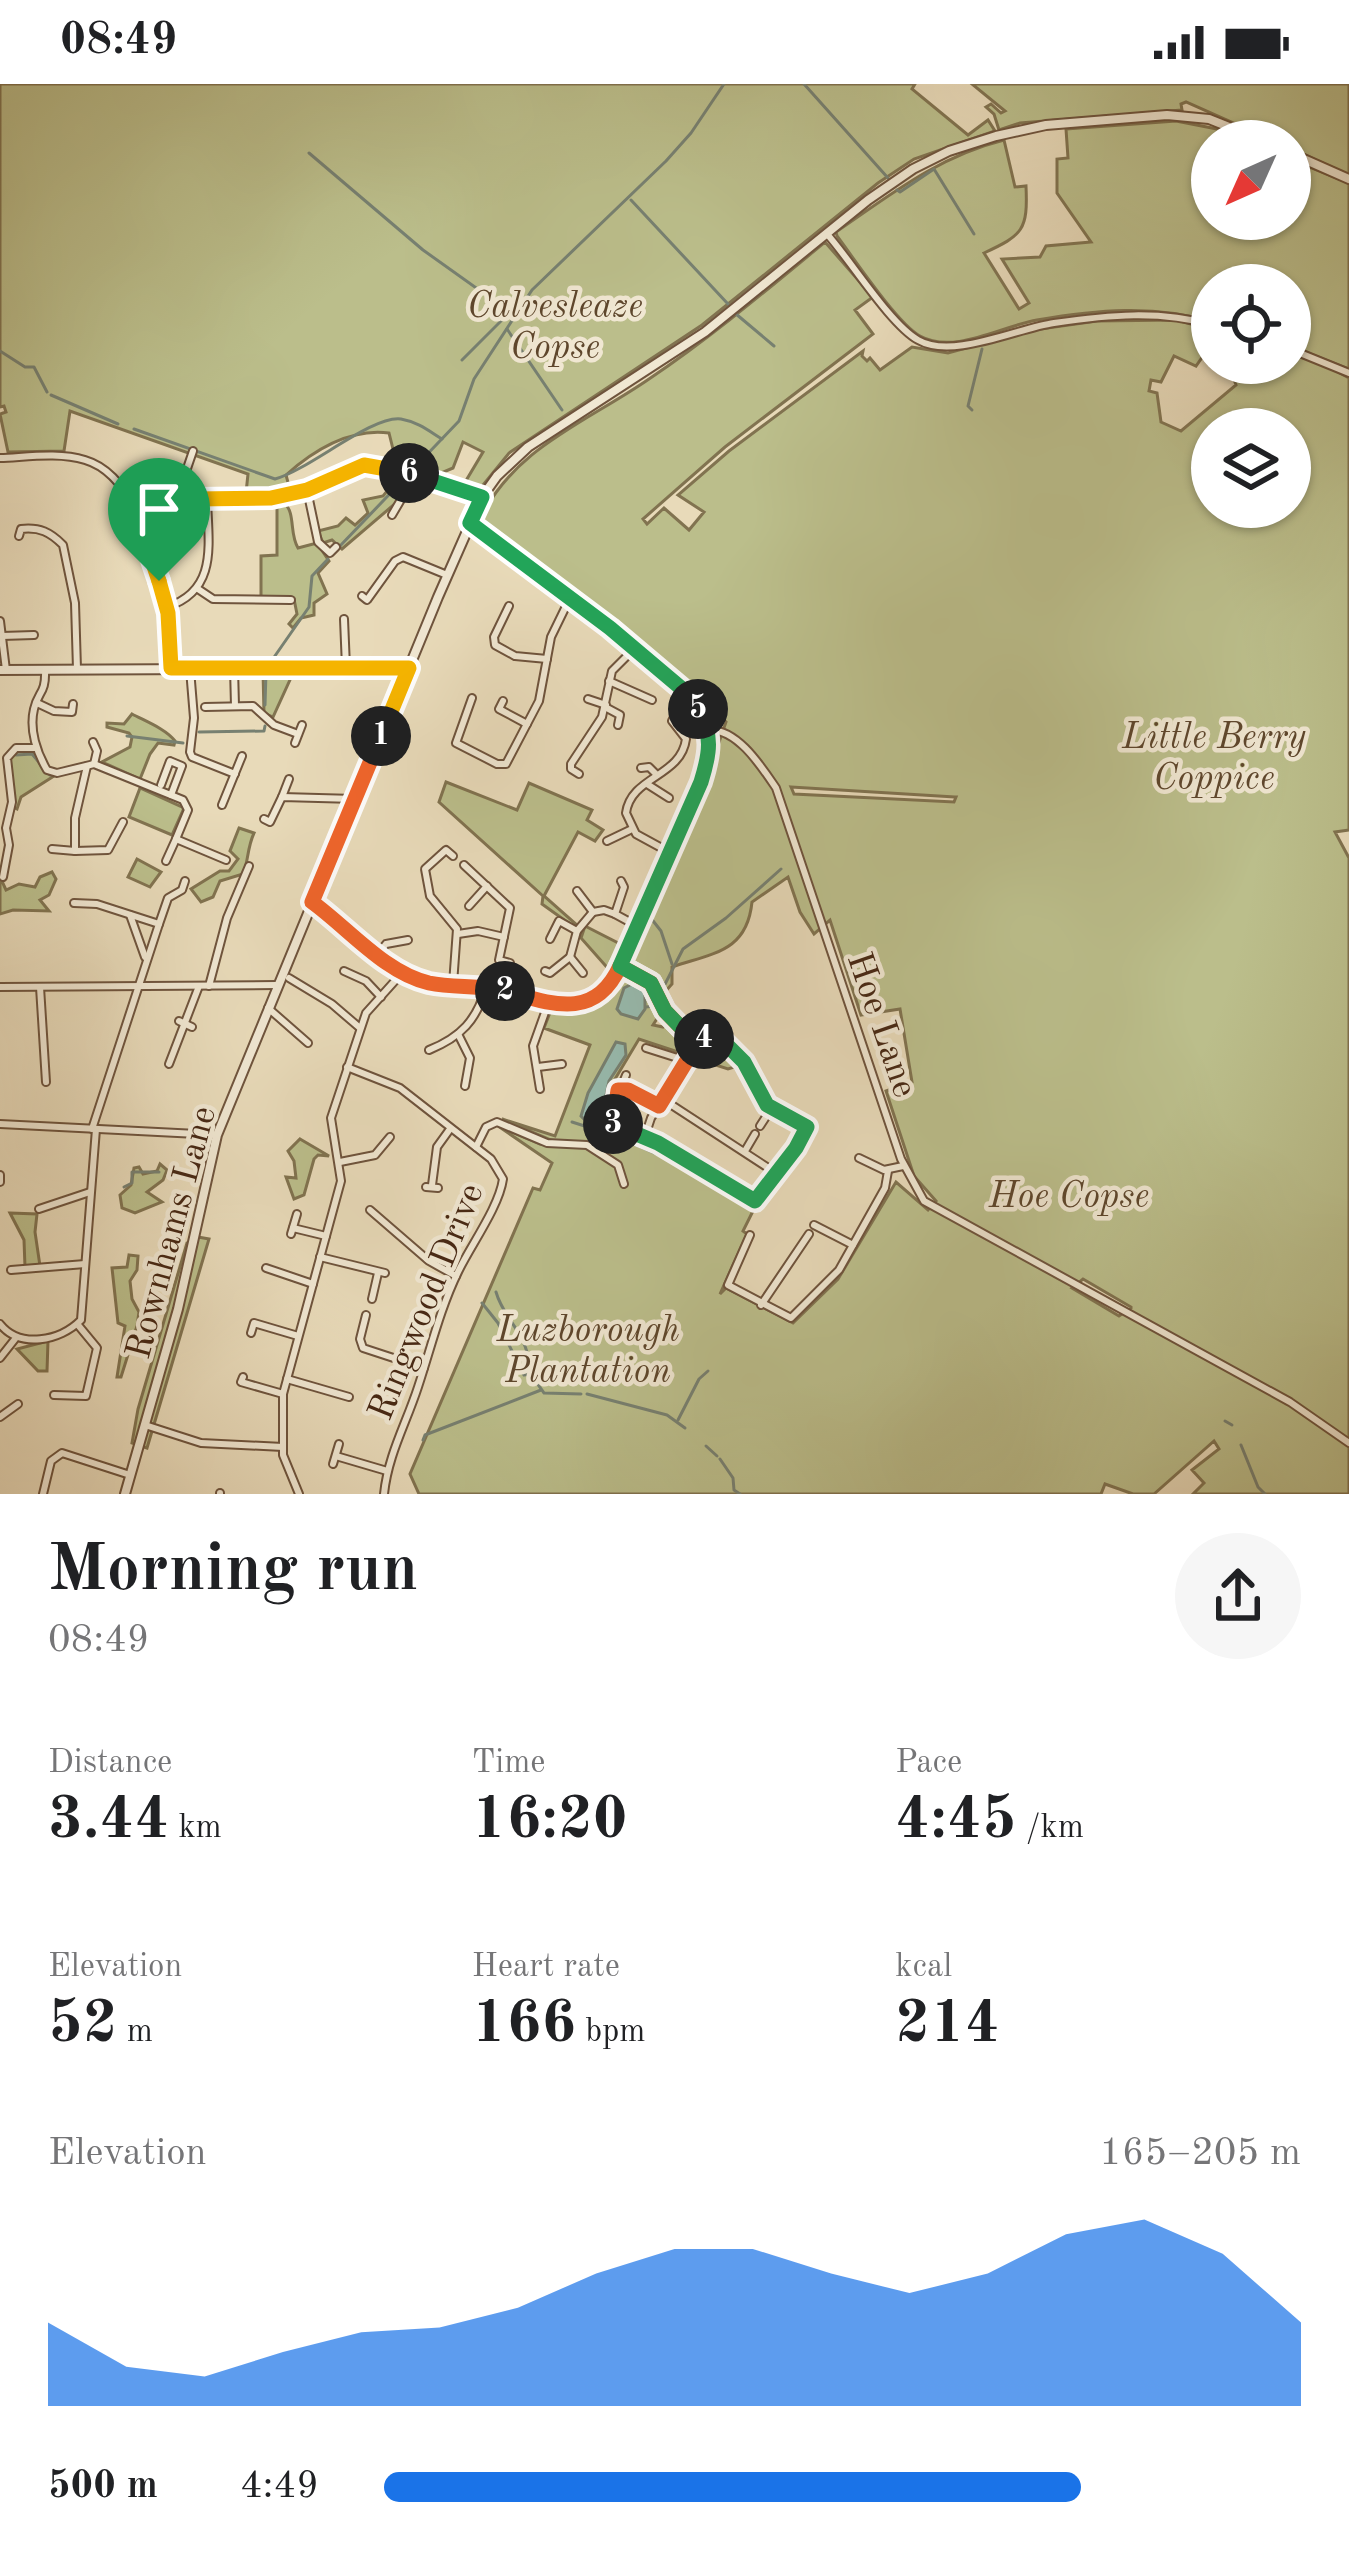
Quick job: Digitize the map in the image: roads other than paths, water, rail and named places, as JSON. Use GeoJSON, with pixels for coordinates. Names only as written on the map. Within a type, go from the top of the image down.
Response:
{"type":"FeatureCollection","features":[{"type":"Feature","properties":{"kind":"street","name":"Rownhams Lane"},"geometry":{"type":"LineString","coordinates":[[125,1494],[178,1310],[217,1135],[482,497],[522,452],[677,352],[868,200],[923,164],[1014,131],[1080,121],[1185,116],[1208,120]]}},
{"type":"Feature","properties":{"kind":"street"},"geometry":{"type":"LineString","coordinates":[[1311,162],[1349,179]]}},
{"type":"Feature","properties":{"kind":"street"},"geometry":{"type":"LineString","coordinates":[[827,234],[904,329],[927,344],[966,345],[1021,328],[1124,315],[1163,315],[1191,321]]}},
{"type":"Feature","properties":{"kind":"street"},"geometry":{"type":"LineString","coordinates":[[1311,358],[1349,374]]}},
{"type":"Feature","properties":{"kind":"street"},"geometry":{"type":"LineString","coordinates":[[183,502],[182,483],[193,451]]}},
{"type":"Feature","properties":{"kind":"street"},"geometry":{"type":"LineString","coordinates":[[0,458],[86,460],[117,480],[137,516],[167,608],[171,668]]}},
{"type":"Feature","properties":{"kind":"street"},"geometry":{"type":"LineString","coordinates":[[137,516],[207,498],[271,498],[307,490],[364,465],[416,474],[482,497]]}},
{"type":"Feature","properties":{"kind":"street"},"geometry":{"type":"LineString","coordinates":[[392,515],[416,474]]}},
{"type":"Feature","properties":{"kind":"street"},"geometry":{"type":"LineString","coordinates":[[307,490],[319,542],[330,553],[336,547]]}},
{"type":"Feature","properties":{"kind":"street"},"geometry":{"type":"LineString","coordinates":[[167,608],[198,589],[208,564],[207,498]]}},
{"type":"Feature","properties":{"kind":"street","name":"Hoe Lane"},"geometry":{"type":"LineString","coordinates":[[470,523],[634,648],[681,688],[708,730],[729,734],[762,766],[776,788],[914,1190],[933,1206],[1258,1383],[1349,1443]]}},
{"type":"Feature","properties":{"kind":"street"},"geometry":{"type":"LineString","coordinates":[[20,529],[34,528],[54,536],[69,558],[77,669]]}},
{"type":"Feature","properties":{"kind":"street"},"geometry":{"type":"LineString","coordinates":[[367,600],[401,558],[448,575]]}},
{"type":"Feature","properties":{"kind":"street"},"geometry":{"type":"LineString","coordinates":[[198,589],[213,599],[290,600]]}},
{"type":"Feature","properties":{"kind":"street"},"geometry":{"type":"LineString","coordinates":[[472,698],[456,743],[506,764],[542,692],[554,629],[569,598]]}},
{"type":"Feature","properties":{"kind":"street"},"geometry":{"type":"LineString","coordinates":[[508,606],[494,637],[501,650],[547,659]]}},
{"type":"Feature","properties":{"kind":"street"},"geometry":{"type":"LineString","coordinates":[[344,619],[346,667]]}},
{"type":"Feature","properties":{"kind":"street"},"geometry":{"type":"LineString","coordinates":[[0,621],[3,670],[409,668]]}},
{"type":"Feature","properties":{"kind":"street"},"geometry":{"type":"LineString","coordinates":[[2,636],[34,635]]}},
{"type":"Feature","properties":{"kind":"street"},"geometry":{"type":"LineString","coordinates":[[501,650],[505,641]]}},
{"type":"Feature","properties":{"kind":"street"},"geometry":{"type":"LineString","coordinates":[[560,775],[575,771],[606,706],[612,671],[634,648]]}},
{"type":"Feature","properties":{"kind":"street"},"geometry":{"type":"LineString","coordinates":[[171,795],[186,759],[194,718],[190,668]]}},
{"type":"Feature","properties":{"kind":"street"},"geometry":{"type":"LineString","coordinates":[[234,668],[235,706]]}},
{"type":"Feature","properties":{"kind":"street"},"geometry":{"type":"LineString","coordinates":[[45,670],[44,692],[37,703],[35,748],[52,773],[91,765],[188,804],[166,861]]}},
{"type":"Feature","properties":{"kind":"street"},"geometry":{"type":"LineString","coordinates":[[609,681],[652,700]]}},
{"type":"Feature","properties":{"kind":"street"},"geometry":{"type":"LineString","coordinates":[[589,699],[620,715],[617,725]]}},
{"type":"Feature","properties":{"kind":"street"},"geometry":{"type":"LineString","coordinates":[[503,701],[499,709],[527,724]]}},
{"type":"Feature","properties":{"kind":"street"},"geometry":{"type":"LineString","coordinates":[[37,703],[62,712],[72,712],[73,704]]}},
{"type":"Feature","properties":{"kind":"street"},"geometry":{"type":"LineString","coordinates":[[205,707],[253,706],[297,739],[302,725]]}},
{"type":"Feature","properties":{"kind":"street"},"geometry":{"type":"LineString","coordinates":[[669,852],[647,843],[631,829],[626,813],[627,802],[677,762],[685,747],[684,734],[672,721]]}},
{"type":"Feature","properties":{"kind":"street"},"geometry":{"type":"LineString","coordinates":[[312,902],[402,973],[430,983],[486,987],[548,1004],[584,1003],[601,994],[620,966],[706,767],[708,730]]}},
{"type":"Feature","properties":{"kind":"street"},"geometry":{"type":"LineString","coordinates":[[75,850],[75,818],[97,751],[93,742]]}},
{"type":"Feature","properties":{"kind":"street"},"geometry":{"type":"LineString","coordinates":[[3,877],[9,845],[10,752],[35,748]]}},
{"type":"Feature","properties":{"kind":"street"},"geometry":{"type":"LineString","coordinates":[[222,805],[242,756]]}},
{"type":"Feature","properties":{"kind":"street"},"geometry":{"type":"LineString","coordinates":[[161,785],[170,761],[192,757],[235,774]]}},
{"type":"Feature","properties":{"kind":"street"},"geometry":{"type":"LineString","coordinates":[[645,765],[658,776]]}},
{"type":"Feature","properties":{"kind":"street"},"geometry":{"type":"LineString","coordinates":[[264,820],[270,822],[290,779]]}},
{"type":"Feature","properties":{"kind":"street"},"geometry":{"type":"LineString","coordinates":[[646,783],[669,798]]}},
{"type":"Feature","properties":{"kind":"street"},"geometry":{"type":"LineString","coordinates":[[0,788],[11,787]]}},
{"type":"Feature","properties":{"kind":"street"},"geometry":{"type":"LineString","coordinates":[[282,797],[355,799]]}},
{"type":"Feature","properties":{"kind":"street"},"geometry":{"type":"LineString","coordinates":[[52,849],[110,849],[123,823]]}},
{"type":"Feature","properties":{"kind":"street"},"geometry":{"type":"LineString","coordinates":[[607,841],[631,829]]}},
{"type":"Feature","properties":{"kind":"street"},"geometry":{"type":"LineString","coordinates":[[176,839],[226,860]]}},
{"type":"Feature","properties":{"kind":"street"},"geometry":{"type":"LineString","coordinates":[[446,850],[423,866],[430,896],[458,934],[453,984]]}},
{"type":"Feature","properties":{"kind":"street"},"geometry":{"type":"LineString","coordinates":[[464,865],[510,908],[498,963],[510,963]]}},
{"type":"Feature","properties":{"kind":"street"},"geometry":{"type":"LineString","coordinates":[[209,986],[222,932],[250,866]]}},
{"type":"Feature","properties":{"kind":"street"},"geometry":{"type":"LineString","coordinates":[[0,1358],[15,1339],[44,1337],[78,1324],[83,1316],[94,1129],[167,898],[182,890],[185,881]]}},
{"type":"Feature","properties":{"kind":"street"},"geometry":{"type":"LineString","coordinates":[[615,914],[622,884],[634,887]]}},
{"type":"Feature","properties":{"kind":"street"},"geometry":{"type":"LineString","coordinates":[[470,906],[488,885]]}},
{"type":"Feature","properties":{"kind":"street"},"geometry":{"type":"LineString","coordinates":[[577,891],[593,912]]}},
{"type":"Feature","properties":{"kind":"street"},"geometry":{"type":"LineString","coordinates":[[74,903],[97,904],[159,924]]}},
{"type":"Feature","properties":{"kind":"street"},"geometry":{"type":"LineString","coordinates":[[545,971],[550,974],[570,956],[577,932],[593,912],[604,910],[637,926]]}},
{"type":"Feature","properties":{"kind":"street"},"geometry":{"type":"LineString","coordinates":[[130,914],[146,960]]}},
{"type":"Feature","properties":{"kind":"street"},"geometry":{"type":"LineString","coordinates":[[550,939],[559,922],[577,932]]}},
{"type":"Feature","properties":{"kind":"street"},"geometry":{"type":"LineString","coordinates":[[458,934],[478,931],[504,937]]}},
{"type":"Feature","properties":{"kind":"street"},"geometry":{"type":"LineString","coordinates":[[378,954],[386,944],[408,940]]}},
{"type":"Feature","properties":{"kind":"street"},"geometry":{"type":"LineString","coordinates":[[570,956],[583,973]]}},
{"type":"Feature","properties":{"kind":"street"},"geometry":{"type":"LineString","coordinates":[[620,966],[651,983],[665,1011],[697,1044]]}},
{"type":"Feature","properties":{"kind":"street"},"geometry":{"type":"LineString","coordinates":[[344,970],[366,981],[381,997]]}},
{"type":"Feature","properties":{"kind":"street"},"geometry":{"type":"LineString","coordinates":[[299,1494],[284,1460],[283,1394],[340,1181],[330,1122],[366,1013],[402,973]]}},
{"type":"Feature","properties":{"kind":"street"},"geometry":{"type":"LineString","coordinates":[[290,978],[360,1028]]}},
{"type":"Feature","properties":{"kind":"street"},"geometry":{"type":"LineString","coordinates":[[0,987],[277,985]]}},
{"type":"Feature","properties":{"kind":"street"},"geometry":{"type":"LineString","coordinates":[[174,1059],[199,986]]}},
{"type":"Feature","properties":{"kind":"street"},"geometry":{"type":"LineString","coordinates":[[40,987],[46,1082]]}},
{"type":"Feature","properties":{"kind":"street"},"geometry":{"type":"LineString","coordinates":[[429,1050],[458,1034],[477,1016],[486,987]]}},
{"type":"Feature","properties":{"kind":"street"},"geometry":{"type":"LineString","coordinates":[[540,1089],[533,1046],[548,1004]]}},
{"type":"Feature","properties":{"kind":"street"},"geometry":{"type":"LineString","coordinates":[[268,1008],[308,1043]]}},
{"type":"Feature","properties":{"kind":"street"},"geometry":{"type":"LineString","coordinates":[[458,1034],[468,1051],[465,1086]]}},
{"type":"Feature","properties":{"kind":"street"},"geometry":{"type":"LineString","coordinates":[[626,1075],[615,1096],[614,1126],[645,1136],[755,1201],[807,1127],[762,1100],[744,1062],[718,1036],[697,1044],[645,1136]]}},
{"type":"Feature","properties":{"kind":"street"},"geometry":{"type":"LineString","coordinates":[[646,1048],[687,1061]]}},
{"type":"Feature","properties":{"kind":"street"},"geometry":{"type":"LineString","coordinates":[[538,1067],[562,1064]]}},
{"type":"Feature","properties":{"kind":"street","name":"Ringwood Drive"},"geometry":{"type":"LineString","coordinates":[[347,1067],[394,1085],[499,1167],[503,1184],[456,1276],[387,1471],[384,1494]]}},
{"type":"Feature","properties":{"kind":"street"},"geometry":{"type":"LineString","coordinates":[[620,1090],[662,1103],[776,1173]]}},
{"type":"Feature","properties":{"kind":"street"},"geometry":{"type":"LineString","coordinates":[[744,1151],[771,1108]]}},
{"type":"Feature","properties":{"kind":"street"},"geometry":{"type":"LineString","coordinates":[[476,1148],[486,1127],[501,1123],[547,1143],[587,1145],[618,1165],[624,1184]]}},
{"type":"Feature","properties":{"kind":"street"},"geometry":{"type":"LineString","coordinates":[[0,1124],[217,1135]]}},
{"type":"Feature","properties":{"kind":"street"},"geometry":{"type":"LineString","coordinates":[[432,1187],[437,1147],[450,1129]]}},
{"type":"Feature","properties":{"kind":"street"},"geometry":{"type":"LineString","coordinates":[[340,1162],[375,1155],[390,1137]]}},
{"type":"Feature","properties":{"kind":"street"},"geometry":{"type":"LineString","coordinates":[[859,1158],[888,1171],[903,1166]]}},
{"type":"Feature","properties":{"kind":"street"},"geometry":{"type":"LineString","coordinates":[[750,1235],[728,1285],[791,1318],[835,1275],[885,1188],[888,1171]]}},
{"type":"Feature","properties":{"kind":"street"},"geometry":{"type":"LineString","coordinates":[[39,1209],[90,1192]]}},
{"type":"Feature","properties":{"kind":"street"},"geometry":{"type":"LineString","coordinates":[[370,1210],[429,1261],[456,1276]]}},
{"type":"Feature","properties":{"kind":"street"},"geometry":{"type":"LineString","coordinates":[[297,1214],[292,1231],[326,1236]]}},
{"type":"Feature","properties":{"kind":"street"},"geometry":{"type":"LineString","coordinates":[[814,1225],[853,1245]]}},
{"type":"Feature","properties":{"kind":"street"},"geometry":{"type":"LineString","coordinates":[[761,1305],[809,1234]]}},
{"type":"Feature","properties":{"kind":"street"},"geometry":{"type":"LineString","coordinates":[[320,1257],[382,1273],[372,1298]]}},
{"type":"Feature","properties":{"kind":"street"},"geometry":{"type":"LineString","coordinates":[[17,1272],[86,1264]]}},
{"type":"Feature","properties":{"kind":"street"},"geometry":{"type":"LineString","coordinates":[[266,1268],[313,1284]]}},
{"type":"Feature","properties":{"kind":"street"},"geometry":{"type":"LineString","coordinates":[[251,1333],[255,1321],[299,1336]]}},
{"type":"Feature","properties":{"kind":"street"},"geometry":{"type":"LineString","coordinates":[[367,1321],[360,1342],[365,1351],[424,1368]]}},
{"type":"Feature","properties":{"kind":"street"},"geometry":{"type":"LineString","coordinates":[[0,1324],[15,1339]]}},
{"type":"Feature","properties":{"kind":"street"},"geometry":{"type":"LineString","coordinates":[[54,1394],[86,1396],[98,1352],[78,1324]]}},
{"type":"Feature","properties":{"kind":"street"},"geometry":{"type":"LineString","coordinates":[[287,1379],[349,1397]]}},
{"type":"Feature","properties":{"kind":"street"},"geometry":{"type":"LineString","coordinates":[[241,1383],[283,1394]]}},
{"type":"Feature","properties":{"kind":"street"},"geometry":{"type":"LineString","coordinates":[[0,1402],[14,1406],[0,1417]]}},
{"type":"Feature","properties":{"kind":"street"},"geometry":{"type":"LineString","coordinates":[[145,1425],[201,1442],[283,1447]]}},
{"type":"Feature","properties":{"kind":"street"},"geometry":{"type":"LineString","coordinates":[[339,1444],[334,1460],[387,1471]]}},
{"type":"Feature","properties":{"kind":"street"},"geometry":{"type":"LineString","coordinates":[[43,1494],[51,1461],[62,1454],[130,1475]]}},
{"type":"Feature","properties":{"kind":"water"},"geometry":{"type":"Polygon","coordinates":[[[634,983],[645,992],[645,1009],[638,1019],[617,1009],[624,988],[634,983]]]}},
{"type":"Feature","properties":{"kind":"water"},"geometry":{"type":"Polygon","coordinates":[[[616,1042],[625,1044],[626,1055],[609,1081],[601,1118],[586,1121],[581,1116],[588,1093],[616,1042]]]}},
{"type":"Feature","properties":{"kind":"waterway"},"geometry":{"type":"LineString","coordinates":[[415,467],[459,421],[474,379],[532,290],[666,161],[724,84]]}},
{"type":"Feature","properties":{"kind":"waterway"},"geometry":{"type":"LineString","coordinates":[[804,84],[888,178]]}},
{"type":"Feature","properties":{"kind":"waterway"},"geometry":{"type":"LineString","coordinates":[[309,153],[423,250],[510,312]]}},
{"type":"Feature","properties":{"kind":"waterway"},"geometry":{"type":"LineString","coordinates":[[897,190],[934,169],[974,234]]}},
{"type":"Feature","properties":{"kind":"waterway"},"geometry":{"type":"LineString","coordinates":[[631,200],[728,304]]}},
{"type":"Feature","properties":{"kind":"waterway"},"geometry":{"type":"LineString","coordinates":[[462,360],[524,298]]}},
{"type":"Feature","properties":{"kind":"waterway"},"geometry":{"type":"LineString","coordinates":[[736,314],[774,346]]}},
{"type":"Feature","properties":{"kind":"waterway"},"geometry":{"type":"LineString","coordinates":[[507,329],[562,410]]}},
{"type":"Feature","properties":{"kind":"waterway"},"geometry":{"type":"LineString","coordinates":[[972,410],[968,406],[982,349]]}},
{"type":"Feature","properties":{"kind":"waterway"},"geometry":{"type":"LineString","coordinates":[[0,351],[25,367],[34,367],[47,392]]}},
{"type":"Feature","properties":{"kind":"waterway"},"geometry":{"type":"LineString","coordinates":[[51,395],[118,424]]}},
{"type":"Feature","properties":{"kind":"waterway"},"geometry":{"type":"LineString","coordinates":[[134,429],[275,479],[389,420],[413,422],[442,439]]}},
{"type":"Feature","properties":{"kind":"waterway"},"geometry":{"type":"LineString","coordinates":[[340,546],[404,479]]}},
{"type":"Feature","properties":{"kind":"waterway"},"geometry":{"type":"LineString","coordinates":[[270,663],[309,607],[312,576],[328,559]]}},
{"type":"Feature","properties":{"kind":"waterway"},"geometry":{"type":"LineString","coordinates":[[265,705],[266,672]]}},
{"type":"Feature","properties":{"kind":"waterway"},"geometry":{"type":"LineString","coordinates":[[199,732],[264,731],[265,726]]}},
{"type":"Feature","properties":{"kind":"waterway"},"geometry":{"type":"LineString","coordinates":[[127,736],[183,743]]}},
{"type":"Feature","properties":{"kind":"waterway"},"geometry":{"type":"LineString","coordinates":[[16,755],[32,754],[50,775]]}},
{"type":"Feature","properties":{"kind":"waterway"},"geometry":{"type":"LineString","coordinates":[[662,990],[683,949],[781,869]]}},
{"type":"Feature","properties":{"kind":"waterway"},"geometry":{"type":"LineString","coordinates":[[650,917],[661,931],[672,964]]}},
{"type":"Feature","properties":{"kind":"waterway"},"geometry":{"type":"LineString","coordinates":[[646,1007],[654,1006]]}},
{"type":"Feature","properties":{"kind":"waterway"},"geometry":{"type":"LineString","coordinates":[[572,1122],[616,1136]]}},
{"type":"Feature","properties":{"kind":"waterway"},"geometry":{"type":"LineString","coordinates":[[616,1136],[665,1158]]}},
{"type":"Feature","properties":{"kind":"waterway"},"geometry":{"type":"LineString","coordinates":[[124,1187],[132,1183],[132,1172],[159,1172]]}},
{"type":"Feature","properties":{"kind":"waterway"},"geometry":{"type":"LineString","coordinates":[[496,1292],[544,1393],[581,1394]]}},
{"type":"Feature","properties":{"kind":"waterway"},"geometry":{"type":"LineString","coordinates":[[482,1303],[498,1323],[524,1375],[532,1374]]}},
{"type":"Feature","properties":{"kind":"waterway"},"geometry":{"type":"LineString","coordinates":[[678,1420],[708,1371]]}},
{"type":"Feature","properties":{"kind":"waterway"},"geometry":{"type":"LineString","coordinates":[[423,1440],[425,1435],[541,1390]]}},
{"type":"Feature","properties":{"kind":"waterway"},"geometry":{"type":"LineString","coordinates":[[587,1394],[667,1415],[685,1428]]}},
{"type":"Feature","properties":{"kind":"waterway"},"geometry":{"type":"LineString","coordinates":[[1225,1421],[1232,1425]]}},
{"type":"Feature","properties":{"kind":"waterway"},"geometry":{"type":"LineString","coordinates":[[1241,1445],[1265,1494]]}},
{"type":"Feature","properties":{"kind":"waterway"},"geometry":{"type":"LineString","coordinates":[[706,1446],[717,1456]]}},
{"type":"Feature","properties":{"kind":"waterway"},"geometry":{"type":"LineString","coordinates":[[720,1459],[740,1494]]}},
{"type":"Feature","properties":{"kind":"park label","name":"Calvesleaze Copse"},"geometry":{"type":"Point","coordinates":[555,324]}},
{"type":"Feature","properties":{"kind":"park label","name":"Little Berry Coppice"},"geometry":{"type":"Point","coordinates":[1214,756]}},
{"type":"Feature","properties":{"kind":"park label","name":"Hoe Copse"},"geometry":{"type":"Point","coordinates":[1069,1194]}},
{"type":"Feature","properties":{"kind":"park label","name":"Luzborough Plantation"},"geometry":{"type":"Point","coordinates":[588,1348]}}]}
